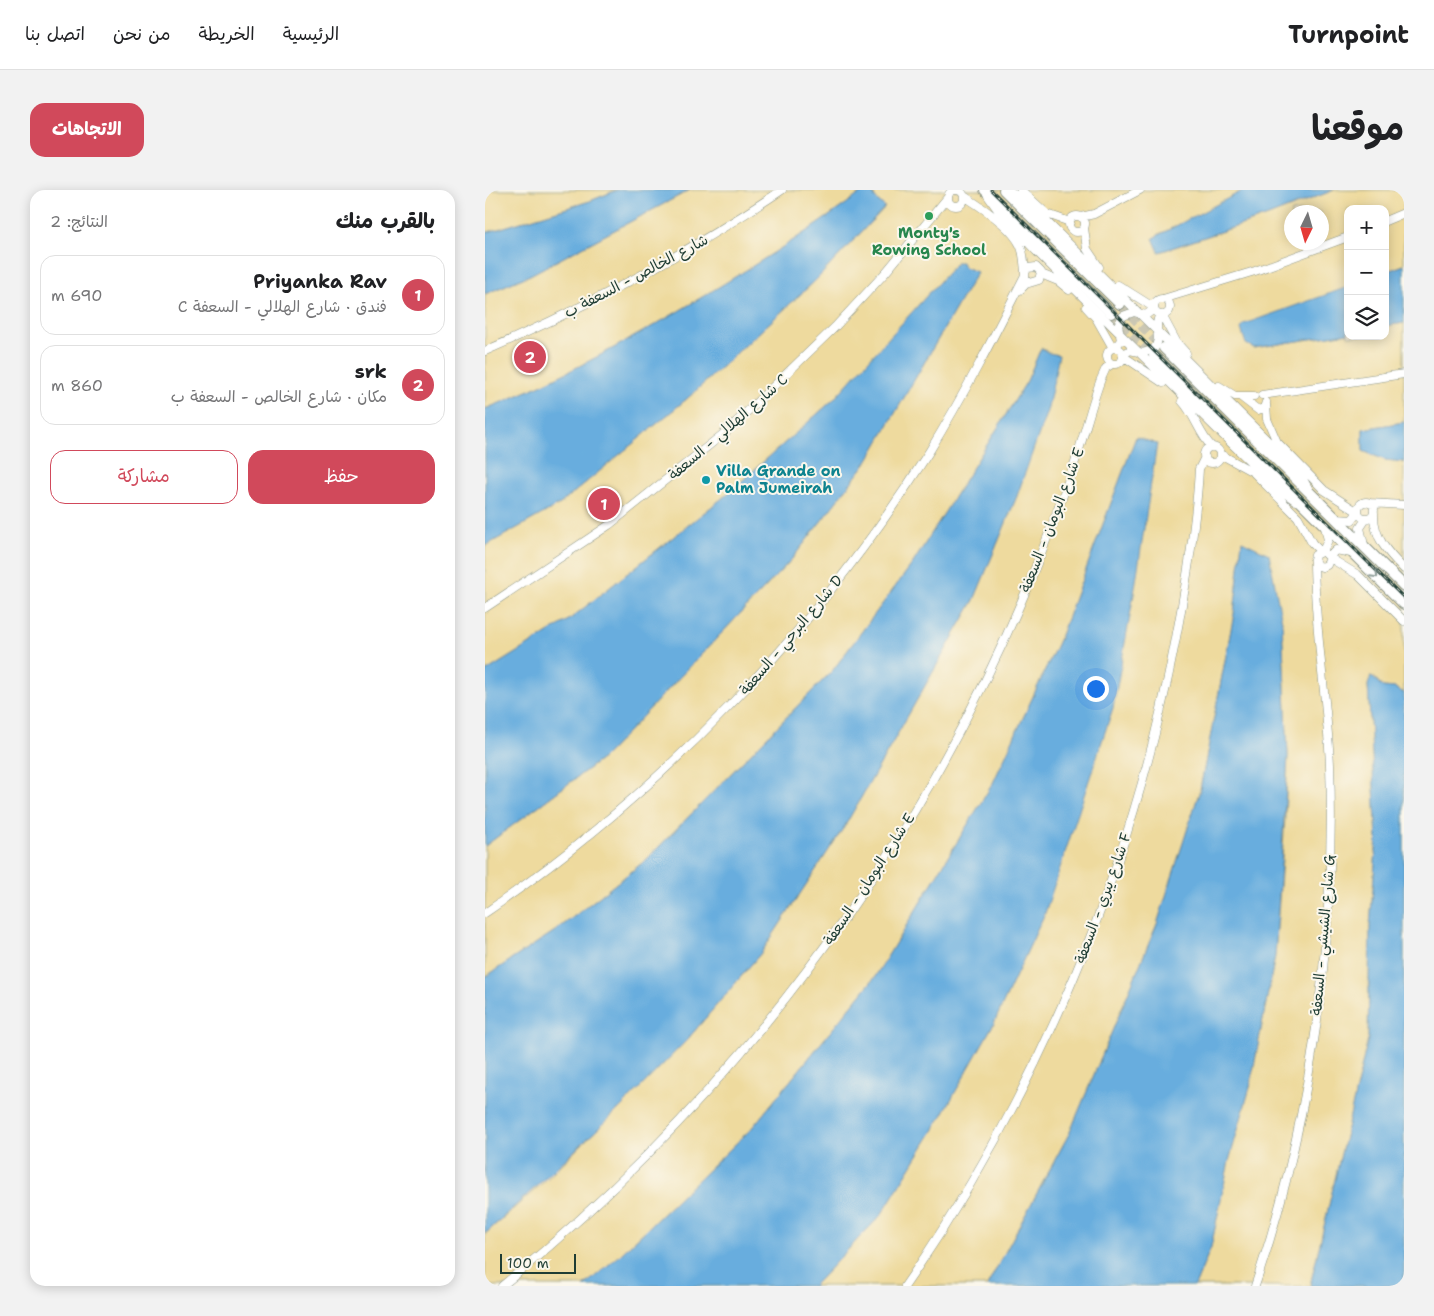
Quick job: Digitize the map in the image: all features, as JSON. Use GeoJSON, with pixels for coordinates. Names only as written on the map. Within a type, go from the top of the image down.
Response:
{"type":"FeatureCollection","features":[{"type":"Feature","properties":{"kind":"main road"},"geometry":{"type":"LineString","coordinates":[[985,190],[1111,313]]}},
{"type":"Feature","properties":{"kind":"main road"},"geometry":{"type":"LineString","coordinates":[[1004,190],[1120,304]]}},
{"type":"Feature","properties":{"kind":"main road"},"geometry":{"type":"LineString","coordinates":[[1164,348],[1404,586]]}},
{"type":"Feature","properties":{"kind":"main road"},"geometry":{"type":"LineString","coordinates":[[1154,356],[1404,604]]}},
{"type":"Feature","properties":{"kind":"street","name":"شارع الخالص - السعفة ب"},"geometry":{"type":"LineString","coordinates":[[485,351],[570,313],[633,280],[716,232],[782,190]]}},
{"type":"Feature","properties":{"kind":"street"},"geometry":{"type":"LineString","coordinates":[[985,190],[996,209],[1136,350],[1279,489],[1305,506]]}},
{"type":"Feature","properties":{"kind":"street"},"geometry":{"type":"LineString","coordinates":[[1009,190],[1029,204],[1254,427],[1297,471],[1310,492]]}},
{"type":"Feature","properties":{"kind":"street"},"geometry":{"type":"LineString","coordinates":[[1021,190],[1047,214],[1074,220],[1094,214],[1140,190]]}},
{"type":"Feature","properties":{"kind":"street"},"geometry":{"type":"LineString","coordinates":[[952,192],[962,198]]}},
{"type":"Feature","properties":{"kind":"street"},"geometry":{"type":"LineString","coordinates":[[952,192],[977,203],[1017,239],[1026,264],[1033,274],[1055,279],[1066,287],[1093,315],[1106,337],[1111,351],[1119,359],[1159,378],[1191,411],[1213,454],[1250,469],[1295,513],[1322,558],[1358,575],[1404,621]]}},
{"type":"Feature","properties":{"kind":"street","name":"شارع الهلالي - السعفة C"},"geometry":{"type":"LineString","coordinates":[[485,608],[609,525],[727,431],[835,327],[939,210],[952,192]]}},
{"type":"Feature","properties":{"kind":"street","name":"شارع الهلالي - السعفة C"},"geometry":{"type":"LineString","coordinates":[[939,210],[962,198]]}},
{"type":"Feature","properties":{"kind":"street"},"geometry":{"type":"LineString","coordinates":[[1389,219],[1404,213]]}},
{"type":"Feature","properties":{"kind":"street"},"geometry":{"type":"LineString","coordinates":[[1071,246],[1071,240],[1094,214]]}},
{"type":"Feature","properties":{"kind":"street"},"geometry":{"type":"LineString","coordinates":[[1058,233],[1065,231],[1074,220]]}},
{"type":"Feature","properties":{"kind":"street"},"geometry":{"type":"LineString","coordinates":[[1074,220],[1081,229],[1084,241],[1095,263],[1123,290],[1141,300],[1157,304],[1165,312],[1177,343],[1225,391],[1254,400],[1263,407],[1272,434],[1279,445],[1324,490],[1367,519],[1375,528],[1386,550],[1404,569]]}},
{"type":"Feature","properties":{"kind":"street"},"geometry":{"type":"LineString","coordinates":[[1074,220],[1081,229]]}},
{"type":"Feature","properties":{"kind":"street"},"geometry":{"type":"LineString","coordinates":[[1119,333],[1119,322],[1123,316],[1133,312],[1148,315],[1157,304],[1181,294],[1262,268],[1344,238]]}},
{"type":"Feature","properties":{"kind":"street"},"geometry":{"type":"LineString","coordinates":[[1033,274],[1037,260],[1036,251]]}},
{"type":"Feature","properties":{"kind":"street"},"geometry":{"type":"LineString","coordinates":[[1033,274],[1044,267],[1053,267]]}},
{"type":"Feature","properties":{"kind":"street","name":"شارع البرحي - السعفة D"},"geometry":{"type":"LineString","coordinates":[[485,914],[571,850],[643,789],[712,724],[787,642],[857,556],[916,472],[961,398],[1019,290],[1033,274]]}},
{"type":"Feature","properties":{"kind":"street"},"geometry":{"type":"LineString","coordinates":[[1119,359],[1127,351],[1136,350],[1147,353],[1154,349],[1159,339],[1156,323],[1181,294]]}},
{"type":"Feature","properties":{"kind":"street"},"geometry":{"type":"LineString","coordinates":[[1157,304],[1165,312]]}},
{"type":"Feature","properties":{"kind":"street","name":"شارع البومان - السعفة E"},"geometry":{"type":"LineString","coordinates":[[502,1286],[608,1193],[706,1093],[795,986],[866,887],[943,760],[1010,627],[1056,515],[1099,383],[1111,351],[1120,342],[1119,333]]}},
{"type":"Feature","properties":{"kind":"street"},"geometry":{"type":"LineString","coordinates":[[1111,351],[1121,350],[1119,359]]}},
{"type":"Feature","properties":{"kind":"street","name":"شارع البومان - السعفة E"},"geometry":{"type":"LineString","coordinates":[[1099,383],[1106,368],[1119,359]]}},
{"type":"Feature","properties":{"kind":"street"},"geometry":{"type":"LineString","coordinates":[[1241,414],[1249,410],[1254,400],[1279,392],[1404,374]]}},
{"type":"Feature","properties":{"kind":"street"},"geometry":{"type":"LineString","coordinates":[[1254,427],[1254,416],[1279,392]]}},
{"type":"Feature","properties":{"kind":"street"},"geometry":{"type":"LineString","coordinates":[[1254,400],[1253,408],[1263,407]]}},
{"type":"Feature","properties":{"kind":"street"},"geometry":{"type":"LineString","coordinates":[[1213,426],[1219,435],[1213,454]]}},
{"type":"Feature","properties":{"kind":"street"},"geometry":{"type":"LineString","coordinates":[[1213,454],[1226,445],[1234,446]]}},
{"type":"Feature","properties":{"kind":"street","name":"شارع يبري - السعفة F"},"geometry":{"type":"LineString","coordinates":[[905,1286],[952,1214],[1007,1118],[1056,1018],[1098,916],[1132,816],[1163,699],[1184,596],[1200,465],[1213,454]]}},
{"type":"Feature","properties":{"kind":"street"},"geometry":{"type":"LineString","coordinates":[[1345,503],[1404,506]]}},
{"type":"Feature","properties":{"kind":"street"},"geometry":{"type":"LineString","coordinates":[[1365,503],[1374,512],[1375,528]]}},
{"type":"Feature","properties":{"kind":"street"},"geometry":{"type":"LineString","coordinates":[[1337,519],[1351,520],[1365,503]]}},
{"type":"Feature","properties":{"kind":"street"},"geometry":{"type":"LineString","coordinates":[[1364,545],[1360,528],[1374,512],[1386,504]]}},
{"type":"Feature","properties":{"kind":"street"},"geometry":{"type":"LineString","coordinates":[[1322,558],[1328,540],[1324,525]]}},
{"type":"Feature","properties":{"kind":"street"},"geometry":{"type":"LineString","coordinates":[[1322,558],[1339,549],[1354,554]]}},
{"type":"Feature","properties":{"kind":"street","name":"شارع الشيشي - السعفة G"},"geometry":{"type":"LineString","coordinates":[[1255,1286],[1275,1220],[1298,1122],[1314,1030],[1326,930],[1330,860],[1330,766],[1326,696],[1313,577],[1322,558]]}},
{"type":"Feature","properties":{"kind":"sand"},"geometry":{"type":"Polygon","coordinates":[[[485,190],[617,190],[590,201],[485,233],[485,190]]]}},
{"type":"Feature","properties":{"kind":"sand"},"geometry":{"type":"Polygon","coordinates":[[[690,190],[865,190],[774,253],[661,321],[574,369],[485,409],[485,294],[530,275],[690,190]]]}},
{"type":"Feature","properties":{"kind":"sand"},"geometry":{"type":"Polygon","coordinates":[[[872,190],[1244,190],[1190,220],[1159,234],[1160,252],[1284,210],[1284,250],[1329,250],[1329,205],[1296,205],[1334,190],[1404,190],[1404,265],[1389,271],[1389,205],[1344,205],[1344,289],[1242,334],[1254,348],[1344,334],[1344,340],[1389,340],[1389,325],[1404,323],[1404,422],[1363,429],[1363,451],[1385,460],[1404,462],[1404,693],[1395,688],[1383,687],[1374,677],[1368,685],[1377,838],[1370,926],[1368,1039],[1310,1286],[1195,1286],[1211,1247],[1229,1161],[1250,1087],[1275,956],[1285,819],[1288,756],[1282,622],[1242,541],[1234,614],[1200,790],[1157,924],[1070,1132],[987,1286],[813,1286],[881,1215],[939,1121],[994,1023],[1045,913],[1156,444],[1136,437],[1060,638],[993,783],[875,977],[751,1129],[620,1255],[584,1286],[485,1286],[485,1234],[547,1179],[686,1041],[761,953],[846,824],[974,600],[1017,496],[1049,353],[1041,348],[1027,381],[913,563],[833,670],[646,860],[558,929],[485,977],[485,846],[604,757],[792,559],[866,463],[977,272],[964,267],[833,400],[725,496],[570,619],[485,672],[485,546],[560,504],[689,397],[816,280],[885,207],[875,198],[872,190]]]}},
{"type":"Feature","properties":{"kind":"water"},"geometry":{"type":"Polygon","coordinates":[[[617,190],[690,190],[530,275],[485,294],[485,233],[590,201],[617,190]]]}},
{"type":"Feature","properties":{"kind":"water"},"geometry":{"type":"Polygon","coordinates":[[[865,190],[872,190],[875,198],[885,207],[816,280],[689,397],[560,504],[485,546],[485,409],[574,369],[661,321],[774,253],[865,190]]]}},
{"type":"Feature","properties":{"kind":"water"},"geometry":{"type":"Polygon","coordinates":[[[1244,190],[1334,190],[1296,205],[1284,205],[1284,210],[1268,216],[1159,252],[1153,238],[1244,190]]]}},
{"type":"Feature","properties":{"kind":"water"},"geometry":{"type":"Polygon","coordinates":[[[957,262],[962,262],[964,267],[977,272],[866,463],[792,559],[604,757],[485,846],[485,672],[570,619],[725,496],[833,400],[957,262]]]}},
{"type":"Feature","properties":{"kind":"water"},"geometry":{"type":"Polygon","coordinates":[[[1404,265],[1404,323],[1389,325],[1389,295],[1389,271],[1404,265]]]}},
{"type":"Feature","properties":{"kind":"water"},"geometry":{"type":"Polygon","coordinates":[[[1344,288],[1344,334],[1254,348],[1246,344],[1241,329],[1244,324],[1344,288]]]}},
{"type":"Feature","properties":{"kind":"water"},"geometry":{"type":"Polygon","coordinates":[[[1041,348],[1049,353],[1059,355],[1048,408],[1017,496],[974,600],[846,824],[761,953],[686,1041],[615,1113],[485,1234],[485,977],[558,929],[646,860],[833,670],[913,563],[1027,381],[1041,348]]]}},
{"type":"Feature","properties":{"kind":"water"},"geometry":{"type":"Polygon","coordinates":[[[1404,422],[1404,462],[1385,460],[1363,451],[1363,429],[1404,422]]]}},
{"type":"Feature","properties":{"kind":"water"},"geometry":{"type":"Polygon","coordinates":[[[1136,437],[1157,444],[1134,594],[1113,708],[1045,913],[994,1023],[939,1121],[881,1215],[813,1286],[584,1286],[620,1255],[751,1129],[875,977],[993,783],[1060,638],[1136,437]]]}},
{"type":"Feature","properties":{"kind":"water"},"geometry":{"type":"Polygon","coordinates":[[[1242,541],[1269,554],[1282,622],[1288,756],[1275,956],[1250,1087],[1229,1161],[1211,1247],[1195,1286],[987,1286],[1070,1132],[1157,924],[1200,790],[1234,614],[1242,541]]]}},
{"type":"Feature","properties":{"kind":"water"},"geometry":{"type":"Polygon","coordinates":[[[1371,676],[1383,687],[1395,688],[1404,693],[1404,1286],[1310,1286],[1368,1039],[1370,926],[1377,838],[1368,685],[1371,676]]]}},
{"type":"Feature","properties":{"kind":"tunnel"},"geometry":{"type":"LineString","coordinates":[[1120,304],[1163,347]]}},
{"type":"Feature","properties":{"kind":"tunnel"},"geometry":{"type":"LineString","coordinates":[[1111,313],[1154,356]]}},
{"type":"Feature","properties":{"kind":"railway"},"geometry":{"type":"LineString","coordinates":[[991,190],[1404,598]]}},
{"type":"Feature","properties":{"kind":"place","name":"Monty's Rowing School"},"geometry":{"type":"Point","coordinates":[929,216]}},
{"type":"Feature","properties":{"kind":"place","name":"srk"},"geometry":{"type":"Point","coordinates":[530,357]}},
{"type":"Feature","properties":{"kind":"place","name":"Villa Grande on Palm Jumeirah"},"geometry":{"type":"Point","coordinates":[706,480]}},
{"type":"Feature","properties":{"kind":"place","name":"Priyanka Rav"},"geometry":{"type":"Point","coordinates":[604,504]}}]}
